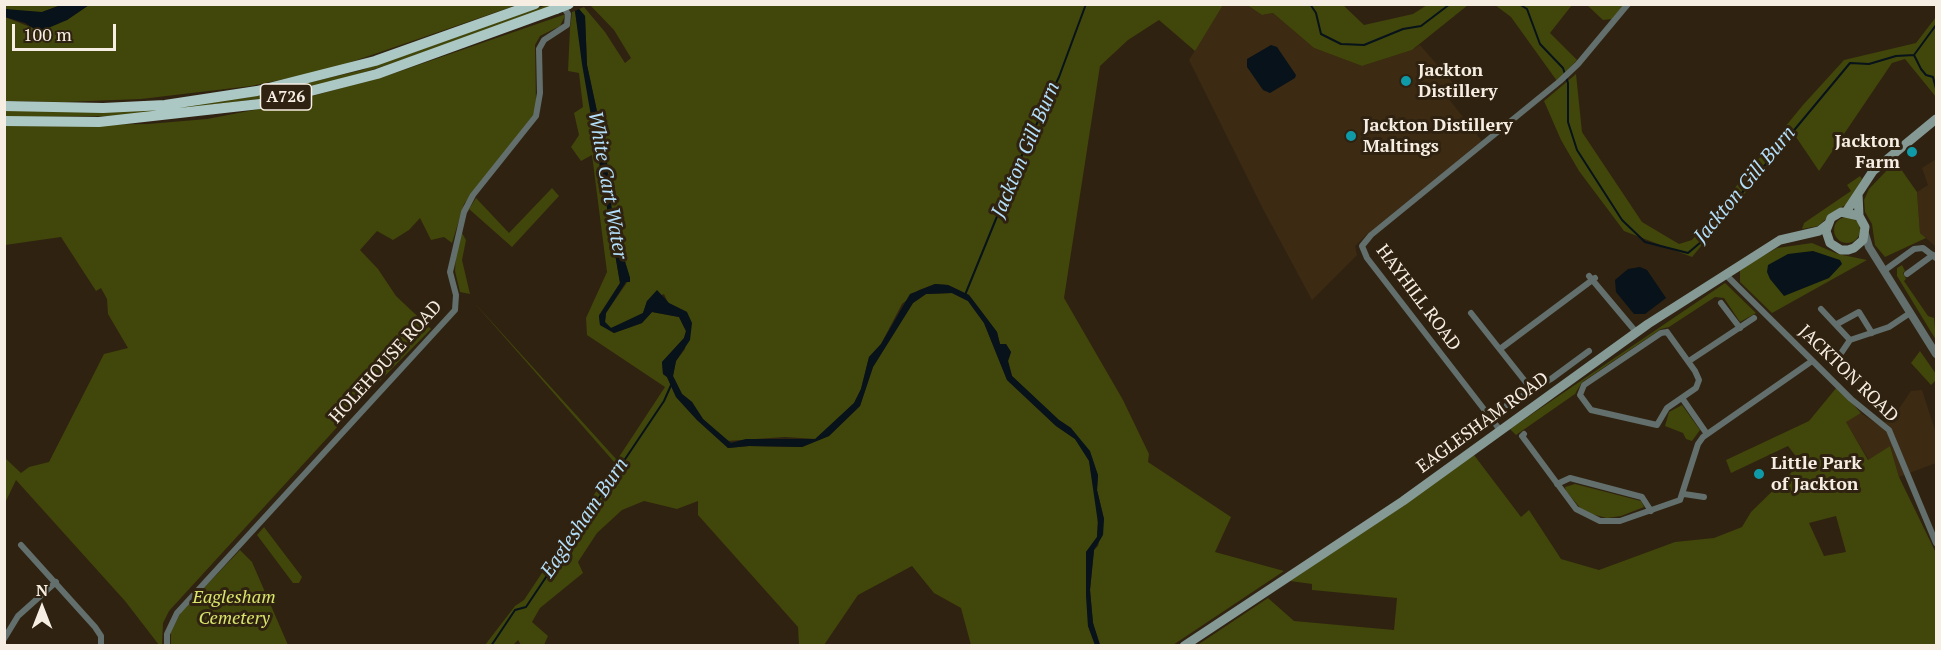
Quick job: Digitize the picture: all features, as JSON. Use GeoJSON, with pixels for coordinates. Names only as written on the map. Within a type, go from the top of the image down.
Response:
{"type":"FeatureCollection","features":[{"type":"Feature","properties":{"kind":"highway","name":"A726"},"geometry":{"type":"LineString","coordinates":[[4,106],[103,108],[165,105],[257,91],[375,61],[535,4]]}},
{"type":"Feature","properties":{"kind":"highway","name":"A726"},"geometry":{"type":"LineString","coordinates":[[4,121],[99,122],[260,104],[377,74],[569,4]]}},
{"type":"Feature","properties":{"kind":"main road"},"geometry":{"type":"LineString","coordinates":[[1846,212],[1873,171],[1936,119]]}},
{"type":"Feature","properties":{"kind":"main road"},"geometry":{"type":"LineString","coordinates":[[1858,194],[1859,216]]}},
{"type":"Feature","properties":{"kind":"main road"},"geometry":{"type":"LineString","coordinates":[[1804,234],[1830,243],[1841,250],[1854,248],[1860,245],[1865,234],[1863,221],[1859,216],[1846,212],[1836,214],[1828,224],[1826,231],[1830,243]]}},
{"type":"Feature","properties":{"kind":"main road","name":"EAGLESHAM ROAD"},"geometry":{"type":"LineString","coordinates":[[1184,645],[1403,501],[1636,332],[1727,276],[1780,240],[1819,231],[1828,224]]}},
{"type":"Feature","properties":{"kind":"street","name":"HAYHILL ROAD"},"geometry":{"type":"LineString","coordinates":[[1500,430],[1367,258],[1362,246],[1371,235],[1571,71],[1628,4]]}},
{"type":"Feature","properties":{"kind":"street","name":"HOLEHOUSE ROAD"},"geometry":{"type":"LineString","coordinates":[[167,645],[167,634],[177,613],[455,310],[456,295],[450,272],[464,212],[473,195],[536,116],[540,93],[539,49],[544,40],[567,25],[568,14],[559,7]]}},
{"type":"Feature","properties":{"kind":"street"},"geometry":{"type":"LineString","coordinates":[[1865,234],[1875,257],[1886,270],[1936,354]]}},
{"type":"Feature","properties":{"kind":"street"},"geometry":{"type":"LineString","coordinates":[[1854,248],[1875,257]]}},
{"type":"Feature","properties":{"kind":"street"},"geometry":{"type":"LineString","coordinates":[[1886,270],[1914,249],[1923,248],[1935,256],[1907,274]]}},
{"type":"Feature","properties":{"kind":"street","name":"JACKTON ROAD"},"geometry":{"type":"LineString","coordinates":[[1727,276],[1851,399],[1889,430],[1936,543]]}},
{"type":"Feature","properties":{"kind":"street"},"geometry":{"type":"LineString","coordinates":[[1500,349],[1592,278],[1636,332]]}},
{"type":"Feature","properties":{"kind":"street"},"geometry":{"type":"LineString","coordinates":[[1721,303],[1740,328]]}},
{"type":"Feature","properties":{"kind":"street"},"geometry":{"type":"LineString","coordinates":[[1821,309],[1850,340]]}},
{"type":"Feature","properties":{"kind":"street"},"geometry":{"type":"LineString","coordinates":[[1837,324],[1859,312],[1872,333]]}},
{"type":"Feature","properties":{"kind":"street"},"geometry":{"type":"LineString","coordinates":[[1471,313],[1532,390]]}},
{"type":"Feature","properties":{"kind":"street"},"geometry":{"type":"LineString","coordinates":[[1835,362],[1850,340],[1889,327],[1910,313]]}},
{"type":"Feature","properties":{"kind":"street"},"geometry":{"type":"LineString","coordinates":[[1689,361],[1754,318]]}},
{"type":"Feature","properties":{"kind":"street"},"geometry":{"type":"LineString","coordinates":[[1661,333],[1671,335],[1699,380],[1696,387],[1682,398],[1667,408],[1660,424],[1652,426],[1591,410],[1580,394],[1584,385],[1661,333]]}},
{"type":"Feature","properties":{"kind":"street"},"geometry":{"type":"LineString","coordinates":[[1507,405],[1589,351]]}},
{"type":"Feature","properties":{"kind":"street"},"geometry":{"type":"LineString","coordinates":[[1524,434],[1522,436],[1576,509],[1600,521],[1614,522],[1680,500],[1684,494],[1698,444],[1707,434],[1812,361]]}},
{"type":"Feature","properties":{"kind":"street"},"geometry":{"type":"LineString","coordinates":[[1682,398],[1707,434]]}},
{"type":"Feature","properties":{"kind":"street"},"geometry":{"type":"LineString","coordinates":[[1557,484],[1570,478],[1642,497],[1651,511]]}},
{"type":"Feature","properties":{"kind":"street"},"geometry":{"type":"LineString","coordinates":[[1684,494],[1704,497]]}},
{"type":"Feature","properties":{"kind":"street"},"geometry":{"type":"LineString","coordinates":[[21,545],[95,627],[101,636],[101,645]]}},
{"type":"Feature","properties":{"kind":"street"},"geometry":{"type":"LineString","coordinates":[[4,639],[10,628],[38,596],[56,582]]}},
{"type":"Feature","properties":{"kind":"street"},"geometry":{"type":"LineString","coordinates":[[4,622],[10,628]]}},
{"type":"Feature","properties":{"kind":"shaded area","name":"Jackton Distillery"},"geometry":{"type":"Polygon","coordinates":[[[1223,5],[1247,5],[1262,15],[1273,13],[1314,48],[1362,66],[1412,50],[1420,45],[1455,85],[1444,93],[1482,141],[1365,236],[1355,246],[1357,255],[1312,300],[1263,209],[1189,60],[1223,5]]]}},
{"type":"Feature","properties":{"kind":"shaded area"},"geometry":{"type":"Polygon","coordinates":[[[1936,159],[1936,247],[1920,233],[1917,192],[1928,185],[1922,168],[1936,159]]]}},
{"type":"Feature","properties":{"kind":"shaded area"},"geometry":{"type":"Polygon","coordinates":[[[1922,390],[1936,433],[1936,463],[1899,477],[1890,446],[1869,460],[1845,421],[1861,413],[1880,426],[1896,413],[1911,391],[1922,390]]]}},
{"type":"Feature","properties":{"kind":"green space"},"geometry":{"type":"Polygon","coordinates":[[[5,5],[61,5],[42,12],[21,12],[5,9],[5,5]]]}},
{"type":"Feature","properties":{"kind":"green space"},"geometry":{"type":"Polygon","coordinates":[[[89,5],[517,5],[328,70],[251,86],[141,99],[64,102],[5,101],[5,17],[30,27],[67,20],[89,5]]]}},
{"type":"Feature","properties":{"kind":"green space"},"geometry":{"type":"Polygon","coordinates":[[[547,5],[552,7],[384,66],[326,84],[258,99],[120,116],[5,117],[4,111],[245,98],[362,70],[547,5]]]}},
{"type":"Feature","properties":{"kind":"green space"},"geometry":{"type":"Polygon","coordinates":[[[590,5],[1223,5],[1195,51],[1159,20],[1128,40],[1100,66],[1064,298],[1123,400],[1149,454],[1148,462],[1231,517],[1215,552],[1284,571],[1173,645],[1100,645],[1093,623],[1090,590],[1094,550],[1098,546],[1104,519],[1097,490],[1098,475],[1071,428],[1059,420],[1012,376],[1008,361],[1011,352],[1006,344],[1000,344],[997,332],[969,295],[948,285],[935,284],[919,290],[902,304],[881,344],[869,357],[861,389],[854,403],[816,439],[785,437],[727,441],[703,419],[692,402],[682,394],[673,376],[676,361],[685,349],[687,312],[668,303],[664,294],[647,301],[643,313],[625,323],[611,328],[605,322],[606,313],[630,278],[613,222],[606,153],[587,65],[585,16],[579,9],[584,7],[605,32],[625,63],[631,58],[614,30],[590,5]]]}},
{"type":"Feature","properties":{"kind":"green space"},"geometry":{"type":"Polygon","coordinates":[[[1247,5],[1343,5],[1364,25],[1413,14],[1427,5],[1468,5],[1412,50],[1362,66],[1314,48],[1273,13],[1262,15],[1247,5]]]}},
{"type":"Feature","properties":{"kind":"green space"},"geometry":{"type":"Polygon","coordinates":[[[1495,5],[1572,5],[1550,33],[1577,60],[1557,81],[1511,17],[1495,5]]]}},
{"type":"Feature","properties":{"kind":"green space"},"geometry":{"type":"Polygon","coordinates":[[[1587,5],[1624,5],[1612,19],[1603,20],[1587,5]]]}},
{"type":"Feature","properties":{"kind":"green space"},"geometry":{"type":"Polygon","coordinates":[[[575,11],[620,283],[599,315],[600,325],[614,333],[642,323],[652,312],[679,317],[686,331],[684,338],[662,362],[663,374],[667,377],[676,397],[697,420],[728,448],[802,447],[829,436],[860,406],[873,367],[913,303],[926,294],[952,293],[968,301],[984,323],[1007,380],[1056,426],[1075,439],[1089,460],[1098,514],[1097,537],[1086,552],[1088,626],[1095,645],[971,645],[961,608],[934,593],[912,566],[858,595],[824,645],[799,645],[798,627],[698,515],[698,501],[677,509],[644,501],[622,510],[597,533],[578,562],[583,573],[540,608],[532,622],[548,636],[544,645],[521,645],[518,640],[513,645],[485,645],[515,606],[524,600],[615,463],[471,299],[617,460],[665,387],[587,335],[586,318],[607,272],[592,155],[581,161],[571,147],[579,135],[574,113],[583,107],[579,73],[568,71],[570,28],[572,12],[575,11]]]}},
{"type":"Feature","properties":{"kind":"green space"},"geometry":{"type":"Polygon","coordinates":[[[566,14],[560,26],[540,36],[535,45],[536,106],[534,114],[464,204],[452,243],[444,237],[431,240],[420,218],[409,230],[393,240],[377,231],[360,250],[378,269],[396,296],[431,329],[372,389],[169,611],[163,623],[162,645],[159,645],[125,601],[16,480],[5,503],[5,458],[21,473],[29,467],[49,462],[104,354],[128,348],[108,314],[107,299],[101,288],[96,291],[61,237],[5,245],[5,126],[148,124],[207,119],[280,105],[392,74],[566,14]]]}},
{"type":"Feature","properties":{"kind":"green space"},"geometry":{"type":"Polygon","coordinates":[[[1936,17],[1936,97],[1905,59],[1892,63],[1819,171],[1794,134],[1692,257],[1624,231],[1579,171],[1561,140],[1544,101],[1576,74],[1582,132],[1642,222],[1679,244],[1692,240],[1803,105],[1844,60],[1916,43],[1936,17]]]}},
{"type":"Feature","properties":{"kind":"green space"},"geometry":{"type":"Polygon","coordinates":[[[1898,165],[1917,192],[1920,233],[1926,238],[1885,257],[1875,245],[1872,224],[1865,212],[1864,200],[1869,189],[1891,166],[1898,165]]]}},
{"type":"Feature","properties":{"kind":"green space"},"geometry":{"type":"Polygon","coordinates":[[[1860,176],[1862,179],[1846,205],[1836,210],[1818,226],[1802,229],[1804,223],[1851,191],[1847,185],[1860,176]]]}},
{"type":"Feature","properties":{"kind":"green space"},"geometry":{"type":"Polygon","coordinates":[[[552,188],[559,196],[512,247],[469,209],[476,198],[509,233],[552,188]]]}},
{"type":"Feature","properties":{"kind":"green space"},"geometry":{"type":"Polygon","coordinates":[[[1847,217],[1856,221],[1860,230],[1856,239],[1847,243],[1838,239],[1834,230],[1838,221],[1847,217]]]}},
{"type":"Feature","properties":{"kind":"green space"},"geometry":{"type":"Polygon","coordinates":[[[462,233],[466,240],[462,260],[470,294],[460,292],[455,271],[456,253],[462,233]]]}},
{"type":"Feature","properties":{"kind":"green space"},"geometry":{"type":"Polygon","coordinates":[[[1812,243],[1838,254],[1867,260],[1772,313],[1740,282],[1740,269],[1777,248],[1812,243]]]}},
{"type":"Feature","properties":{"kind":"green space"},"geometry":{"type":"Polygon","coordinates":[[[1902,265],[1906,279],[1904,281],[1928,316],[1934,318],[1936,340],[1897,276],[1897,268],[1902,265]]]}},
{"type":"Feature","properties":{"kind":"green space"},"geometry":{"type":"Polygon","coordinates":[[[1725,283],[1756,313],[1740,322],[1724,298],[1715,297],[1669,327],[1661,329],[1582,382],[1575,394],[1516,435],[1510,429],[1725,283]]]}},
{"type":"Feature","properties":{"kind":"green space"},"geometry":{"type":"Polygon","coordinates":[[[1920,351],[1936,374],[1936,380],[1931,385],[1911,363],[1920,351]]]}},
{"type":"Feature","properties":{"kind":"green space"},"geometry":{"type":"Polygon","coordinates":[[[1837,387],[1861,413],[1846,422],[1868,460],[1890,446],[1899,477],[1936,553],[1936,645],[1196,646],[1268,598],[1294,621],[1394,630],[1397,598],[1312,590],[1312,584],[1290,581],[1474,455],[1521,517],[1529,510],[1561,559],[1599,570],[1675,542],[1714,538],[1742,527],[1751,512],[1801,463],[1788,446],[1731,473],[1726,460],[1809,421],[1837,387]],[[1836,516],[1809,523],[1824,556],[1846,552],[1836,516]]]}},
{"type":"Feature","properties":{"kind":"green space"},"geometry":{"type":"Polygon","coordinates":[[[1682,405],[1700,430],[1692,441],[1686,439],[1683,433],[1665,426],[1669,412],[1682,405]]]}},
{"type":"Feature","properties":{"kind":"green space"},"geometry":{"type":"Polygon","coordinates":[[[1575,484],[1641,501],[1644,507],[1621,516],[1607,518],[1591,514],[1582,510],[1566,491],[1565,487],[1575,484]]]}},
{"type":"Feature","properties":{"kind":"green space"},"geometry":{"type":"Polygon","coordinates":[[[264,527],[302,577],[299,583],[293,583],[257,535],[264,527]]]}},
{"type":"Feature","properties":{"kind":"green space","name":"Eaglesham Cemetery"},"geometry":{"type":"Polygon","coordinates":[[[240,550],[252,562],[288,645],[171,646],[171,632],[181,612],[240,550]]]}},
{"type":"Feature","properties":{"kind":"water"},"geometry":{"type":"Polygon","coordinates":[[[61,5],[89,5],[67,20],[39,32],[25,23],[5,17],[5,9],[42,12],[61,5]]]}},
{"type":"Feature","properties":{"kind":"water","name":"White Cart Water"},"geometry":{"type":"Polygon","coordinates":[[[579,9],[585,16],[587,65],[606,153],[613,222],[630,278],[630,282],[626,282],[606,313],[605,322],[611,328],[643,313],[647,301],[657,290],[669,303],[687,312],[692,323],[690,340],[676,361],[673,376],[682,394],[692,402],[703,419],[731,443],[746,439],[815,439],[854,403],[861,389],[869,357],[881,344],[910,294],[935,284],[948,285],[969,295],[997,332],[1000,344],[1006,344],[1011,352],[1008,361],[1012,376],[1059,420],[1071,428],[1090,451],[1098,475],[1097,490],[1104,519],[1103,535],[1094,550],[1090,590],[1093,623],[1100,645],[1095,645],[1088,626],[1086,596],[1086,552],[1097,537],[1098,523],[1089,461],[1075,439],[1056,426],[1007,380],[984,323],[968,301],[952,293],[926,294],[913,303],[873,367],[860,406],[829,436],[802,447],[728,448],[697,420],[676,397],[667,377],[663,374],[662,362],[684,338],[686,331],[679,317],[652,312],[642,323],[614,333],[600,325],[599,316],[620,283],[582,64],[575,11],[579,9]]]}},
{"type":"Feature","properties":{"kind":"water"},"geometry":{"type":"Polygon","coordinates":[[[1271,45],[1277,47],[1296,75],[1295,78],[1270,93],[1263,90],[1247,67],[1247,59],[1271,45]]]}},
{"type":"Feature","properties":{"kind":"water"},"geometry":{"type":"Polygon","coordinates":[[[1813,251],[1840,260],[1842,264],[1829,278],[1784,296],[1770,279],[1767,272],[1768,265],[1788,254],[1813,251]]]}},
{"type":"Feature","properties":{"kind":"water"},"geometry":{"type":"Polygon","coordinates":[[[1640,267],[1647,270],[1666,298],[1645,314],[1634,314],[1616,292],[1615,280],[1628,269],[1640,267]]]}},
{"type":"Feature","properties":{"kind":"waterway","name":"Jackton Gill Burn"},"geometry":{"type":"LineString","coordinates":[[965,295],[1022,155],[1059,77],[1086,4]]}},
{"type":"Feature","properties":{"kind":"waterway","name":"Jackton Gill Burn"},"geometry":{"type":"LineString","coordinates":[[1310,4],[1316,13],[1321,34],[1341,44],[1364,45],[1403,29],[1421,26],[1450,4]]}},
{"type":"Feature","properties":{"kind":"waterway","name":"Jackton Gill Burn"},"geometry":{"type":"LineString","coordinates":[[1519,4],[1527,9],[1540,44],[1563,68],[1568,83],[1568,122],[1577,150],[1622,220],[1645,242],[1688,253],[1701,242],[1850,63],[1869,64],[1896,56],[1914,55]]}},
{"type":"Feature","properties":{"kind":"waterway"},"geometry":{"type":"LineString","coordinates":[[1914,55],[1936,25]]}},
{"type":"Feature","properties":{"kind":"waterway","name":"Jackton Gill Burn"},"geometry":{"type":"LineString","coordinates":[[1914,55],[1926,75],[1933,77],[1936,89]]}},
{"type":"Feature","properties":{"kind":"waterway","name":"Eaglesham Burn"},"geometry":{"type":"LineString","coordinates":[[491,646],[515,610],[526,607],[664,401],[672,383]]}},
{"type":"Feature","properties":{"kind":"place","name":"Jackton Distillery"},"geometry":{"type":"Point","coordinates":[1406,81]}},
{"type":"Feature","properties":{"kind":"place","name":"Jackton Distillery Maltings"},"geometry":{"type":"Point","coordinates":[1351,136]}},
{"type":"Feature","properties":{"kind":"place","name":"Jackton Farm"},"geometry":{"type":"Point","coordinates":[1912,152]}},
{"type":"Feature","properties":{"kind":"place","name":"Little Park of Jackton"},"geometry":{"type":"Point","coordinates":[1759,474]}}]}
